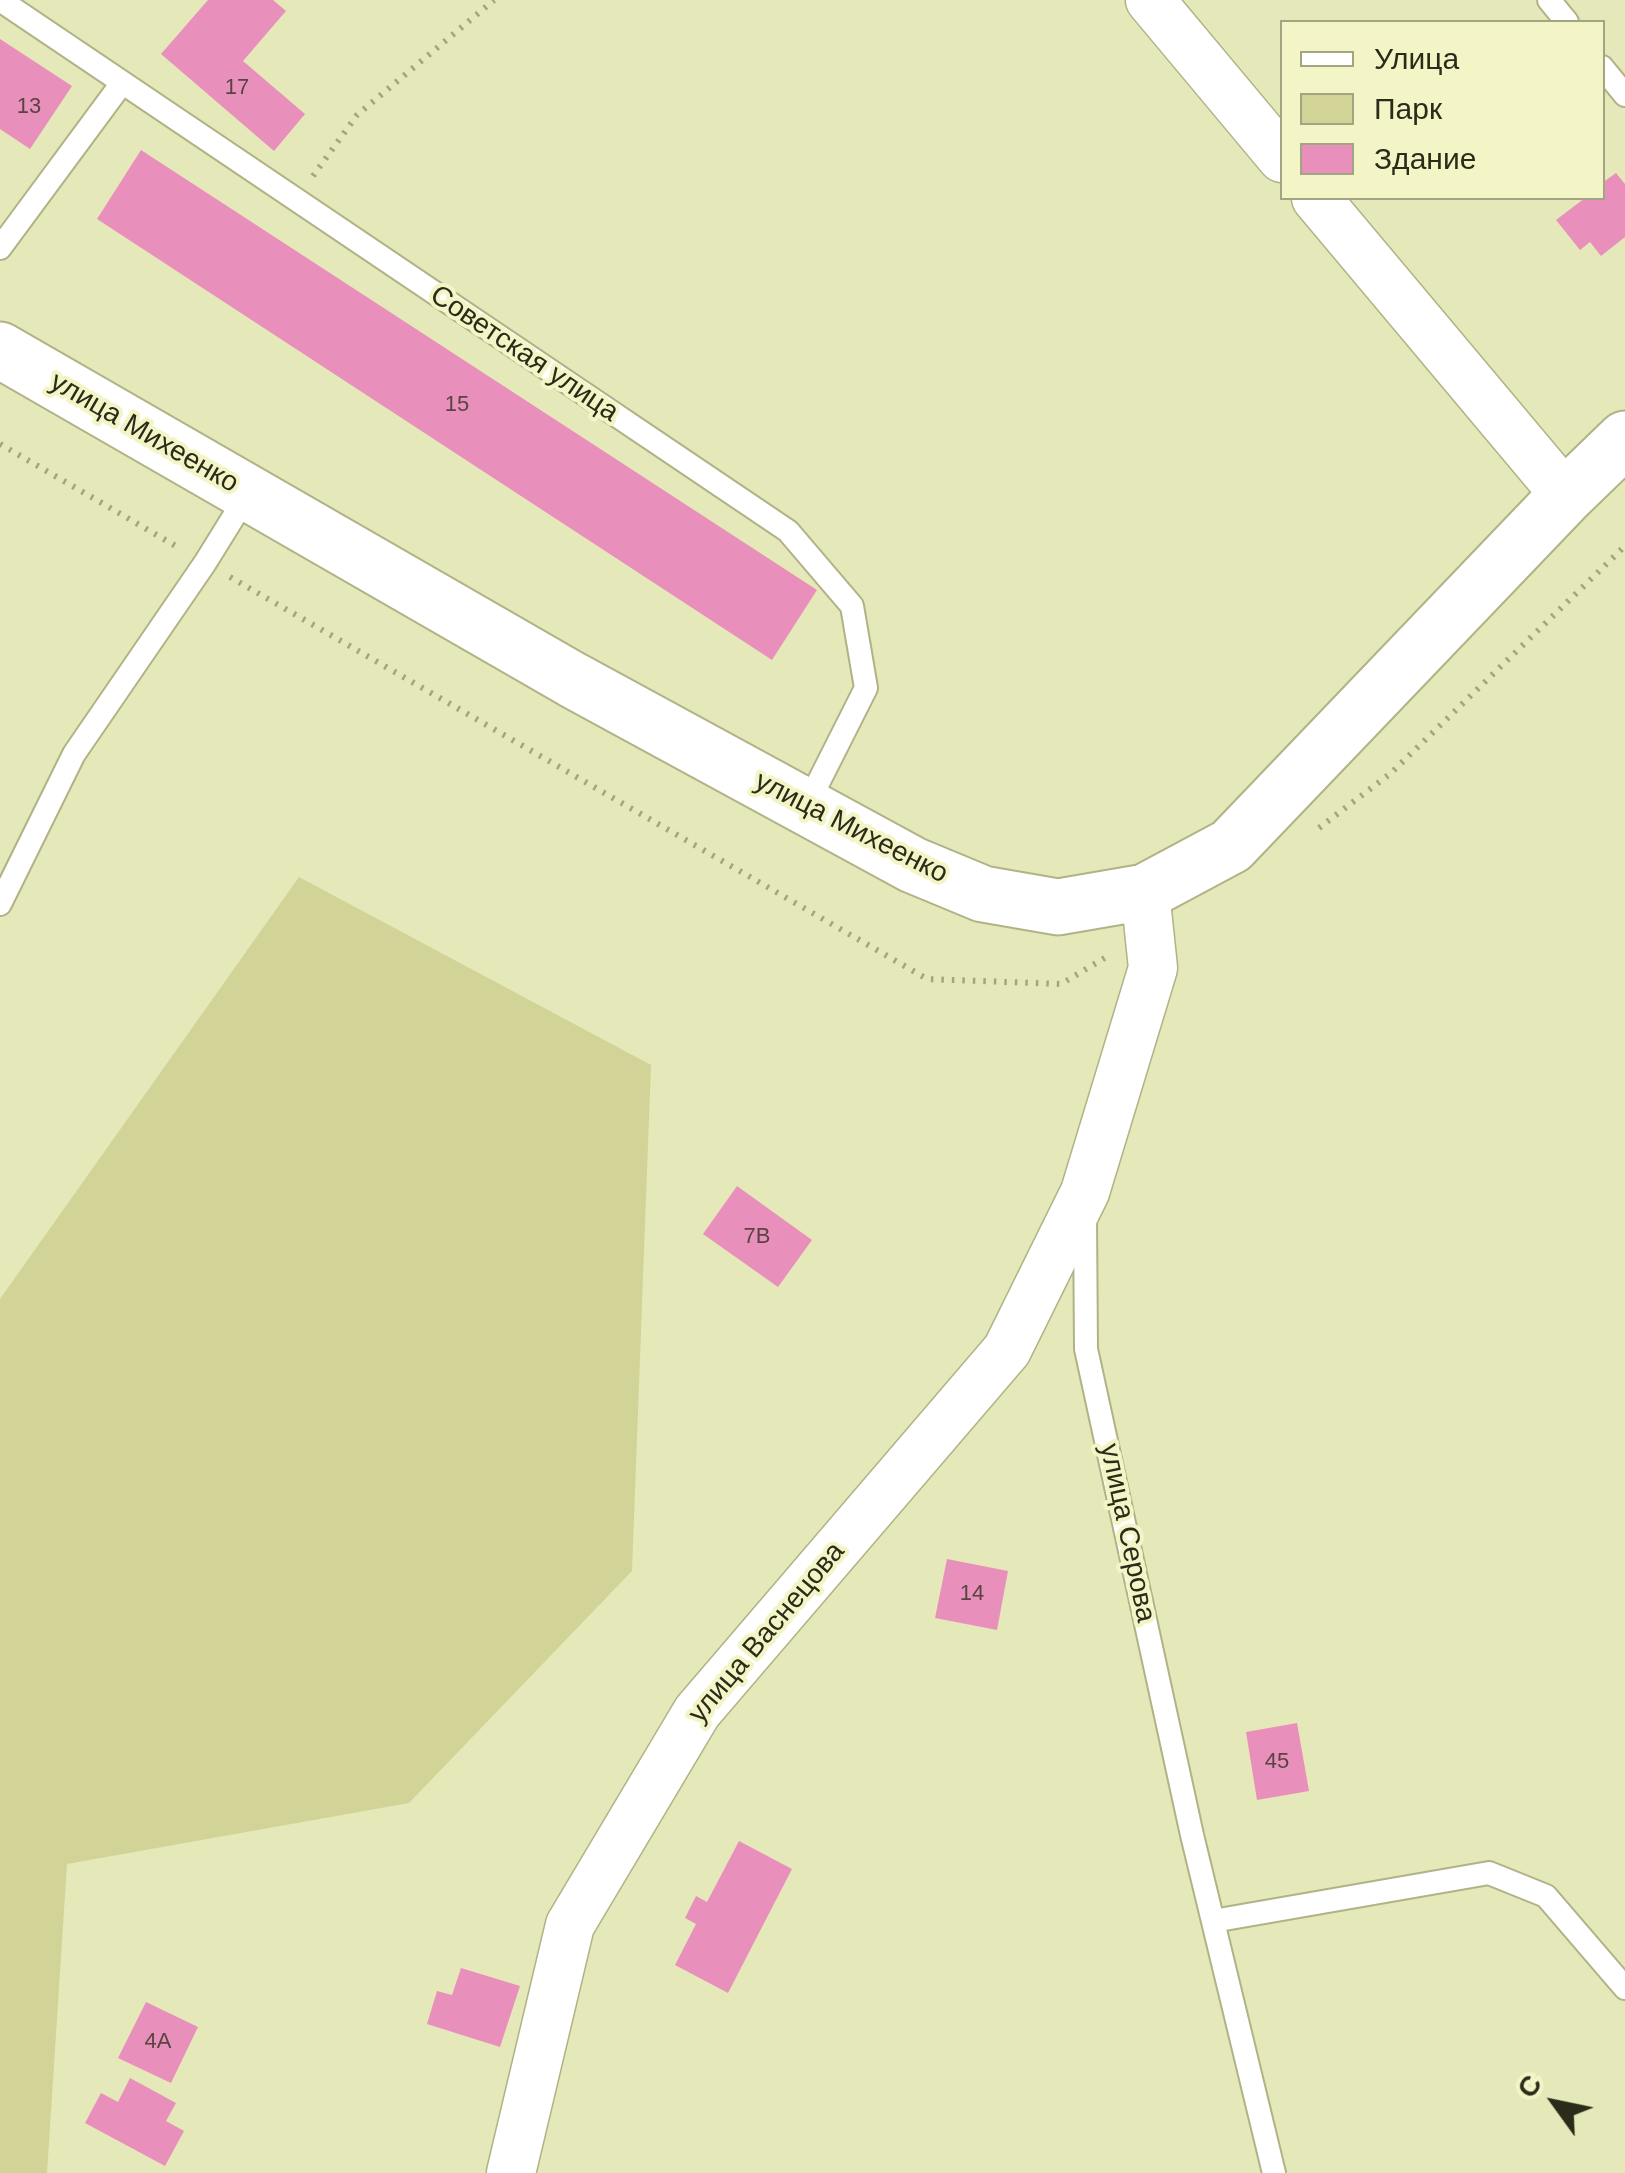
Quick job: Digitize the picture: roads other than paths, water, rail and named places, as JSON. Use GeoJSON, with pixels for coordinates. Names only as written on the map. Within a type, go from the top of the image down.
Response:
{"type":"FeatureCollection","features":[{"type":"Feature","properties":{"kind":"street"},"geometry":{"type":"LineString","coordinates":[[1150,0],[1280,156]]}},
{"type":"Feature","properties":{"kind":"street"},"geometry":{"type":"LineString","coordinates":[[1318,200],[1566,496]]}},
{"type":"Feature","properties":{"kind":"street","name":"улица Михеенко"},"geometry":{"type":"LineString","coordinates":[[0,350],[573,680],[913,865],[983,894],[1058,907],[1145,892],[1232,846],[1566,496],[1625,440]]}},
{"type":"Feature","properties":{"kind":"street","name":"улица Серова"},"geometry":{"type":"LineString","coordinates":[[1085,1192],[1152,968],[1145,892]]}},
{"type":"Feature","properties":{"kind":"street","name":"улица Васнецова"},"geometry":{"type":"LineString","coordinates":[[512,2173],[570,1925],[697,1712],[1007,1350],[1085,1192]]}},
{"type":"Feature","properties":{"kind":"lane","name":"Советская улица"},"geometry":{"type":"LineString","coordinates":[[0,0],[788,530],[852,606],[866,688],[806,807]]}},
{"type":"Feature","properties":{"kind":"lane"},"geometry":{"type":"LineString","coordinates":[[1550,0],[1566,20]]}},
{"type":"Feature","properties":{"kind":"lane"},"geometry":{"type":"LineString","coordinates":[[1605,70],[1625,95]]}},
{"type":"Feature","properties":{"kind":"lane"},"geometry":{"type":"LineString","coordinates":[[0,248],[122,83]]}},
{"type":"Feature","properties":{"kind":"lane"},"geometry":{"type":"LineString","coordinates":[[0,904],[74,754],[250,492]]}},
{"type":"Feature","properties":{"kind":"lane","name":"улица Серова"},"geometry":{"type":"LineString","coordinates":[[1085,1192],[1086,1349],[1213,1920],[1274,2173]]}},
{"type":"Feature","properties":{"kind":"lane"},"geometry":{"type":"LineString","coordinates":[[1213,1920],[1490,1873],[1546,1896],[1625,1988]]}}]}
